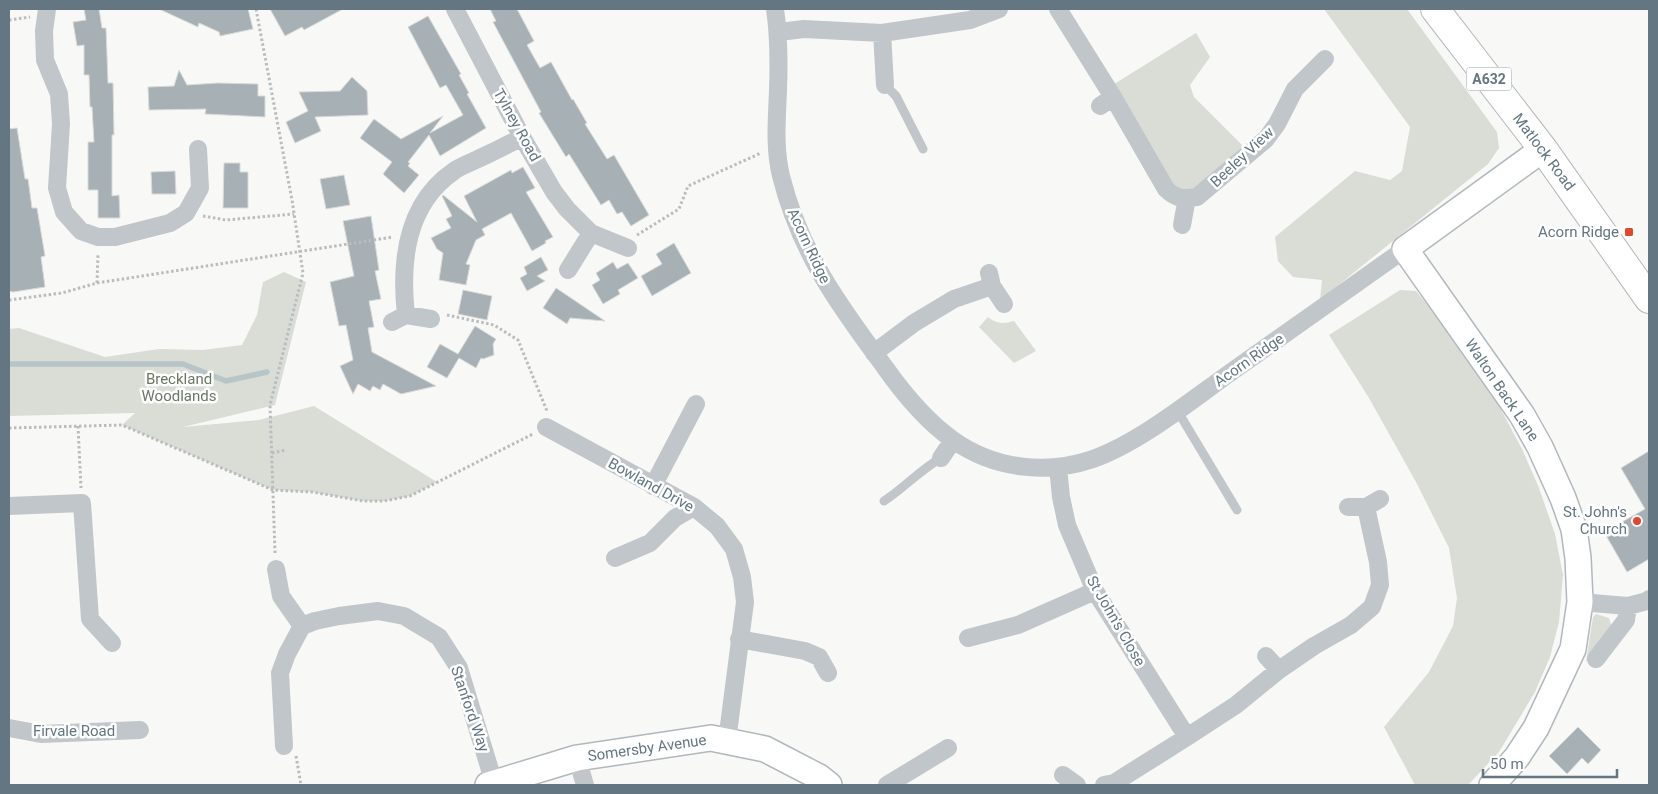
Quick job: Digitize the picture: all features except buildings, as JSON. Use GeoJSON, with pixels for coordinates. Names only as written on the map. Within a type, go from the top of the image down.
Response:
{"type":"FeatureCollection","features":[{"type":"Feature","properties":{"kind":"main road","name":"Matlock Road"},"geometry":{"type":"LineString","coordinates":[[1435,9],[1543,149],[1647,290]]}},
{"type":"Feature","properties":{"kind":"street"},"geometry":{"type":"LineString","coordinates":[[48,9],[44,31],[45,60],[59,94],[61,124],[57,188],[64,212],[81,231],[98,237],[116,237],[170,223],[186,212],[200,188],[198,149]]}},
{"type":"Feature","properties":{"kind":"street","name":"Tylney Road"},"geometry":{"type":"LineString","coordinates":[[456,9],[522,137],[554,192],[591,233],[628,248]]}},
{"type":"Feature","properties":{"kind":"street","name":"Acorn Ridge"},"geometry":{"type":"LineString","coordinates":[[775,9],[779,32],[776,146],[781,174],[793,218],[812,258],[825,283],[874,353],[896,383],[920,410],[953,440],[998,463],[1029,468],[1058,467],[1094,459],[1126,443],[1177,410],[1543,149]]}},
{"type":"Feature","properties":{"kind":"street"},"geometry":{"type":"LineString","coordinates":[[779,32],[804,29],[882,33],[970,20],[999,9]]}},
{"type":"Feature","properties":{"kind":"street"},"geometry":{"type":"LineString","coordinates":[[1058,9],[1107,102],[1166,189],[1174,197],[1187,198],[1182,225]]}},
{"type":"Feature","properties":{"kind":"street"},"geometry":{"type":"LineString","coordinates":[[882,33],[885,85]]}},
{"type":"Feature","properties":{"kind":"street","name":"Beeley View"},"geometry":{"type":"LineString","coordinates":[[1187,198],[1197,197],[1211,187],[1266,138],[1277,124],[1295,89],[1325,59]]}},
{"type":"Feature","properties":{"kind":"street"},"geometry":{"type":"LineString","coordinates":[[431,319],[399,318],[404,295],[404,273],[411,227],[422,202],[436,186],[455,171],[522,137]]}},
{"type":"Feature","properties":{"kind":"street"},"geometry":{"type":"LineString","coordinates":[[568,270],[591,233]]}},
{"type":"Feature","properties":{"kind":"street","name":"Walton Back Lane"},"geometry":{"type":"LineString","coordinates":[[1405,249],[1522,415],[1540,447],[1563,498],[1574,529],[1578,558],[1580,602],[1573,649],[1536,728],[1517,757],[1492,785]]}},
{"type":"Feature","properties":{"kind":"street"},"geometry":{"type":"LineString","coordinates":[[874,353],[914,323],[990,279],[1004,304]]}},
{"type":"Feature","properties":{"kind":"street"},"geometry":{"type":"LineString","coordinates":[[653,486],[696,404]]}},
{"type":"Feature","properties":{"kind":"street","name":"Bowland Drive"},"geometry":{"type":"LineString","coordinates":[[546,427],[653,486],[694,506],[717,526],[734,548],[742,577],[745,602],[727,741]]}},
{"type":"Feature","properties":{"kind":"street"},"geometry":{"type":"LineString","coordinates":[[941,458],[953,440]]}},
{"type":"Feature","properties":{"kind":"street","name":"St John's Close"},"geometry":{"type":"LineString","coordinates":[[1058,467],[1061,497],[1067,525],[1096,591],[1187,737]]}},
{"type":"Feature","properties":{"kind":"street"},"geometry":{"type":"LineString","coordinates":[[9,506],[82,503],[90,618],[112,643]]}},
{"type":"Feature","properties":{"kind":"street"},"geometry":{"type":"LineString","coordinates":[[1104,785],[1114,783],[1236,706],[1280,670],[1314,646],[1351,625],[1372,607],[1380,585],[1373,503],[1348,507]]}},
{"type":"Feature","properties":{"kind":"street"},"geometry":{"type":"LineString","coordinates":[[614,558],[650,543],[675,518],[694,506]]}},
{"type":"Feature","properties":{"kind":"street"},"geometry":{"type":"LineString","coordinates":[[276,568],[281,596],[302,626],[287,654],[280,674],[284,746]]}},
{"type":"Feature","properties":{"kind":"street"},"geometry":{"type":"LineString","coordinates":[[968,638],[1018,625],[1096,591]]}},
{"type":"Feature","properties":{"kind":"street"},"geometry":{"type":"LineString","coordinates":[[1580,602],[1628,606],[1649,599]]}},
{"type":"Feature","properties":{"kind":"street"},"geometry":{"type":"LineString","coordinates":[[1596,659],[1626,620],[1628,606]]}},
{"type":"Feature","properties":{"kind":"street","name":"Stanford Way"},"geometry":{"type":"LineString","coordinates":[[302,626],[314,621],[339,616],[378,611],[404,616],[439,637],[459,668],[491,784]]}},
{"type":"Feature","properties":{"kind":"street"},"geometry":{"type":"LineString","coordinates":[[739,639],[805,651],[819,658],[828,673]]}},
{"type":"Feature","properties":{"kind":"street"},"geometry":{"type":"LineString","coordinates":[[1266,656],[1280,670]]}},
{"type":"Feature","properties":{"kind":"street","name":"Firvale Road"},"geometry":{"type":"LineString","coordinates":[[9,728],[41,734],[140,730]]}},
{"type":"Feature","properties":{"kind":"street","name":"Somersby Avenue"},"geometry":{"type":"LineString","coordinates":[[491,784],[576,758],[711,738],[765,749],[819,777],[829,785]]}},
{"type":"Feature","properties":{"kind":"street"},"geometry":{"type":"LineString","coordinates":[[887,785],[948,748]]}},
{"type":"Feature","properties":{"kind":"street"},"geometry":{"type":"LineString","coordinates":[[576,758],[585,785]]}},
{"type":"Feature","properties":{"kind":"lane"},"geometry":{"type":"LineString","coordinates":[[885,85],[896,96],[923,149]]}},
{"type":"Feature","properties":{"kind":"lane"},"geometry":{"type":"LineString","coordinates":[[1177,410],[1237,510]]}},
{"type":"Feature","properties":{"kind":"lane"},"geometry":{"type":"LineString","coordinates":[[884,501],[941,458]]}},
{"type":"Feature","properties":{"kind":"path"},"geometry":{"type":"LineString","coordinates":[[256,9],[303,273],[270,405],[276,568]]}},
{"type":"Feature","properties":{"kind":"path"},"geometry":{"type":"LineString","coordinates":[[628,248],[638,233],[679,209],[688,186],[776,146]]}},
{"type":"Feature","properties":{"kind":"path"},"geometry":{"type":"LineString","coordinates":[[186,212],[226,220],[294,214]]}},
{"type":"Feature","properties":{"kind":"path"},"geometry":{"type":"LineString","coordinates":[[9,300],[62,293],[97,283],[410,234]]}},
{"type":"Feature","properties":{"kind":"path"},"geometry":{"type":"LineString","coordinates":[[97,283],[98,237]]}},
{"type":"Feature","properties":{"kind":"path"},"geometry":{"type":"LineString","coordinates":[[9,428],[122,425],[273,490],[312,492],[363,501],[384,501],[410,496],[546,427],[549,414],[518,340],[494,325],[438,313],[431,319]]}},
{"type":"Feature","properties":{"kind":"path"},"geometry":{"type":"LineString","coordinates":[[78,426],[82,503]]}},
{"type":"Feature","properties":{"kind":"path"},"geometry":{"type":"LineString","coordinates":[[272,452],[286,450]]}},
{"type":"Feature","properties":{"kind":"path"},"geometry":{"type":"LineString","coordinates":[[284,746],[295,752],[301,785]]}},
{"type":"Feature","properties":{"kind":"green space"},"geometry":{"type":"Polygon","coordinates":[[[1324,9],[1407,9],[1497,132],[1499,148],[1488,164],[1320,300],[1322,280],[1293,277],[1278,261],[1275,237],[1355,171],[1390,180],[1402,171],[1410,127],[1324,9]]]}},
{"type":"Feature","properties":{"kind":"green space"},"geometry":{"type":"Polygon","coordinates":[[[1196,33],[1210,57],[1190,85],[1194,97],[1247,150],[1195,191],[1174,191],[1111,86],[1196,33]]]}},
{"type":"Feature","properties":{"kind":"green space","name":"Breckland Woodlands"},"geometry":{"type":"Polygon","coordinates":[[[284,272],[306,282],[275,405],[183,427],[259,420],[314,406],[437,482],[410,496],[384,501],[363,501],[312,492],[273,490],[122,425],[135,413],[9,416],[9,329],[19,328],[105,357],[159,349],[203,350],[242,345],[257,315],[263,282],[284,272]]]}},
{"type":"Feature","properties":{"kind":"green space"},"geometry":{"type":"Polygon","coordinates":[[[1400,290],[1416,291],[1436,315],[1496,400],[1522,449],[1539,488],[1555,534],[1563,575],[1559,622],[1550,657],[1535,692],[1499,752],[1468,785],[1415,785],[1384,727],[1429,672],[1453,626],[1457,598],[1449,548],[1416,482],[1369,398],[1329,335],[1400,290]]]}},
{"type":"Feature","properties":{"kind":"green space"},"geometry":{"type":"Polygon","coordinates":[[[988,317],[1000,323],[1014,321],[1036,351],[1014,363],[979,327],[988,317]]]}},
{"type":"Feature","properties":{"kind":"green space"},"geometry":{"type":"Polygon","coordinates":[[[1596,614],[1609,618],[1613,632],[1586,662],[1593,617],[1596,614]]]}},
{"type":"Feature","properties":{"kind":"waterway"},"geometry":{"type":"LineString","coordinates":[[9,364],[183,364],[226,381],[267,372]]}},
{"type":"Feature","properties":{"kind":"place","name":"Acorn Ridge"},"geometry":{"type":"Point","coordinates":[1629,232]}},
{"type":"Feature","properties":{"kind":"place","name":"St. John's Church"},"geometry":{"type":"Point","coordinates":[1637,521]}}]}
